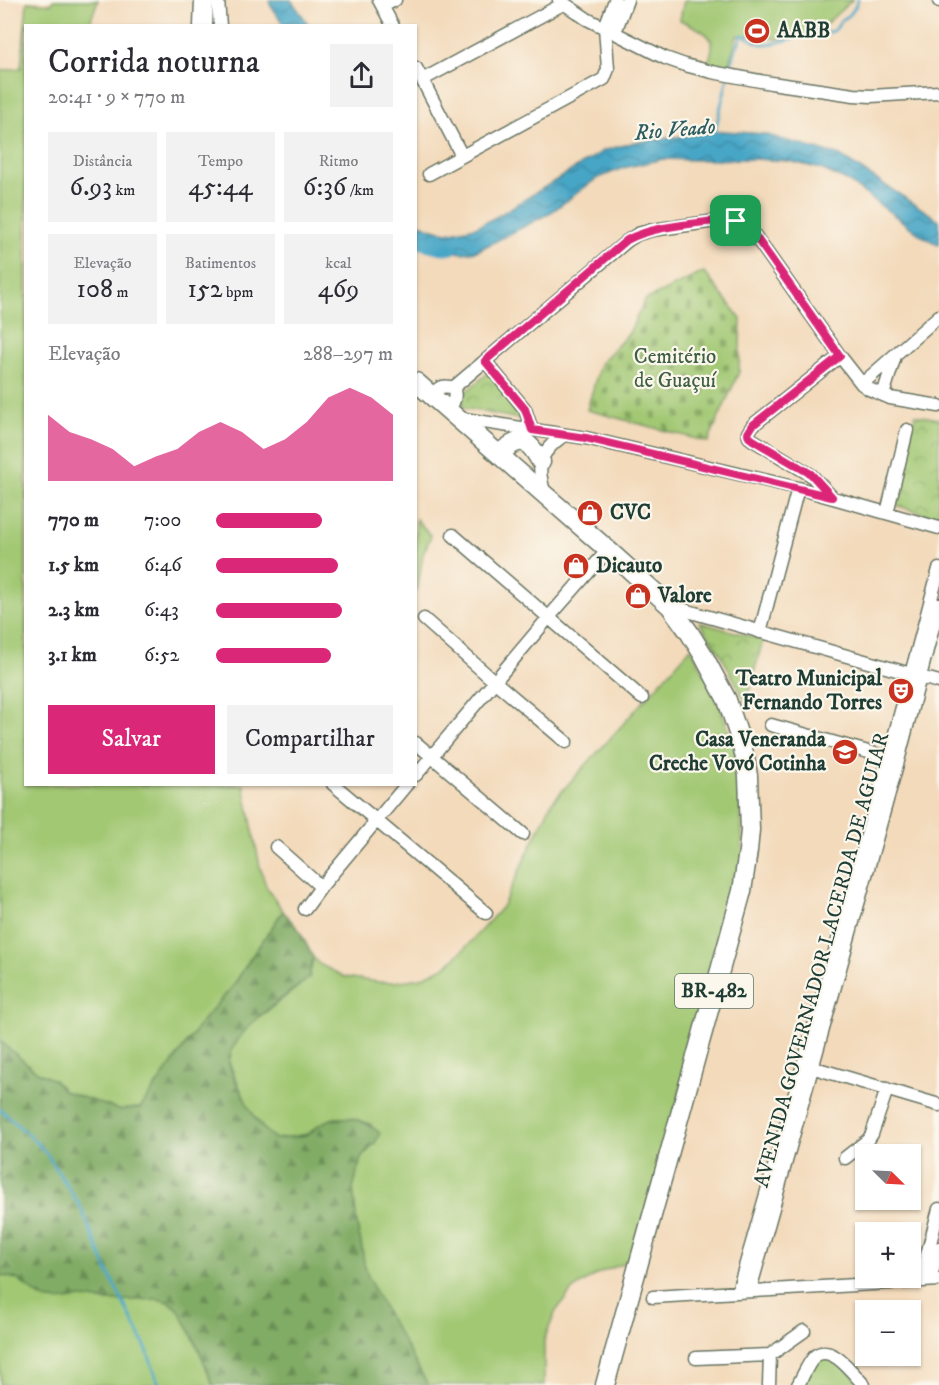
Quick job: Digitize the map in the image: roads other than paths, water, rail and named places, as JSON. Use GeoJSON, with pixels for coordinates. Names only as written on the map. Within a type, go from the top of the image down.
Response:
{"type":"FeatureCollection","features":[{"type":"Feature","properties":{"kind":"highway"},"geometry":{"type":"LineString","coordinates":[[203,24],[204,0]]}},
{"type":"Feature","properties":{"kind":"highway","name":"BR-482"},"geometry":{"type":"LineString","coordinates":[[417,383],[670,606],[690,632],[727,700],[741,742],[748,776],[750,811],[748,851],[742,891],[605,1385]]}},
{"type":"Feature","properties":{"kind":"highway"},"geometry":{"type":"LineString","coordinates":[[500,454],[511,444],[520,441],[531,447],[541,462]]}},
{"type":"Feature","properties":{"kind":"street"},"geometry":{"type":"LineString","coordinates":[[219,0],[220,24]]}},
{"type":"Feature","properties":{"kind":"street"},"geometry":{"type":"LineString","coordinates":[[392,24],[381,3],[395,0]]}},
{"type":"Feature","properties":{"kind":"street"},"geometry":{"type":"LineString","coordinates":[[429,174],[604,79],[608,69],[610,30],[615,0]]}},
{"type":"Feature","properties":{"kind":"street"},"geometry":{"type":"LineString","coordinates":[[610,30],[627,0]]}},
{"type":"Feature","properties":{"kind":"street"},"geometry":{"type":"LineString","coordinates":[[422,80],[561,2],[587,19],[665,58],[722,74],[854,95],[939,92]]}},
{"type":"Feature","properties":{"kind":"street"},"geometry":{"type":"LineString","coordinates":[[417,71],[462,156]]}},
{"type":"Feature","properties":{"kind":"street"},"geometry":{"type":"LineString","coordinates":[[453,388],[627,240],[652,230],[723,220],[736,221],[753,233],[862,384],[896,399],[939,406]]}},
{"type":"Feature","properties":{"kind":"street"},"geometry":{"type":"LineString","coordinates":[[862,384],[939,316]]}},
{"type":"Feature","properties":{"kind":"street"},"geometry":{"type":"LineString","coordinates":[[883,395],[895,355]]}},
{"type":"Feature","properties":{"kind":"street"},"geometry":{"type":"LineString","coordinates":[[832,497],[811,474],[753,440],[748,433],[753,425],[840,356]]}},
{"type":"Feature","properties":{"kind":"street"},"geometry":{"type":"LineString","coordinates":[[485,361],[525,409],[532,430]]}},
{"type":"Feature","properties":{"kind":"street"},"geometry":{"type":"LineString","coordinates":[[431,396],[442,386],[453,388]]}},
{"type":"Feature","properties":{"kind":"street"},"geometry":{"type":"LineString","coordinates":[[453,388],[455,393],[453,414],[586,438],[798,488],[939,528]]}},
{"type":"Feature","properties":{"kind":"street"},"geometry":{"type":"LineString","coordinates":[[887,513],[907,430]]}},
{"type":"Feature","properties":{"kind":"street"},"geometry":{"type":"LineString","coordinates":[[546,496],[540,477],[541,462],[552,445],[564,435]]}},
{"type":"Feature","properties":{"kind":"street"},"geometry":{"type":"LineString","coordinates":[[760,632],[798,488]]}},
{"type":"Feature","properties":{"kind":"street"},"geometry":{"type":"LineString","coordinates":[[453,535],[642,698]]}},
{"type":"Feature","properties":{"kind":"street"},"geometry":{"type":"LineString","coordinates":[[417,774],[608,550]]}},
{"type":"Feature","properties":{"kind":"street"},"geometry":{"type":"LineString","coordinates":[[916,676],[939,569]]}},
{"type":"Feature","properties":{"kind":"street","name":"AVENIDA GOVERNADOR LACERDA DE AGUIAR"},"geometry":{"type":"LineString","coordinates":[[744,1291],[916,676],[939,604]]}},
{"type":"Feature","properties":{"kind":"street"},"geometry":{"type":"LineString","coordinates":[[670,606],[939,682]]}},
{"type":"Feature","properties":{"kind":"street"},"geometry":{"type":"LineString","coordinates":[[424,619],[566,742]]}},
{"type":"Feature","properties":{"kind":"street"},"geometry":{"type":"LineString","coordinates":[[771,725],[894,759]]}},
{"type":"Feature","properties":{"kind":"street"},"geometry":{"type":"LineString","coordinates":[[417,744],[523,834]]}},
{"type":"Feature","properties":{"kind":"street"},"geometry":{"type":"LineString","coordinates":[[335,786],[486,913]]}},
{"type":"Feature","properties":{"kind":"street"},"geometry":{"type":"LineString","coordinates":[[304,909],[405,786]]}},
{"type":"Feature","properties":{"kind":"street"},"geometry":{"type":"LineString","coordinates":[[276,847],[321,887]]}},
{"type":"Feature","properties":{"kind":"street"},"geometry":{"type":"LineString","coordinates":[[808,1066],[939,1105]]}},
{"type":"Feature","properties":{"kind":"street"},"geometry":{"type":"LineString","coordinates":[[845,1158],[868,1140],[872,1134],[887,1089]]}},
{"type":"Feature","properties":{"kind":"street"},"geometry":{"type":"LineString","coordinates":[[930,1280],[939,1209]]}},
{"type":"Feature","properties":{"kind":"street"},"geometry":{"type":"LineString","coordinates":[[930,1280],[939,1248]]}},
{"type":"Feature","properties":{"kind":"street"},"geometry":{"type":"LineString","coordinates":[[653,1297],[930,1280]]}},
{"type":"Feature","properties":{"kind":"street"},"geometry":{"type":"LineString","coordinates":[[696,1358],[770,1355],[804,1331]]}},
{"type":"Feature","properties":{"kind":"street"},"geometry":{"type":"LineString","coordinates":[[798,1385],[815,1356],[822,1353],[830,1353],[837,1357],[864,1385]]}},
{"type":"Feature","properties":{"kind":"street"},"geometry":{"type":"LineString","coordinates":[[769,1385],[770,1355]]}},
{"type":"Feature","properties":{"kind":"water"},"geometry":{"type":"Polygon","coordinates":[[[269,0],[291,0],[308,24],[283,24],[269,0]]]}},
{"type":"Feature","properties":{"kind":"water"},"geometry":{"type":"Polygon","coordinates":[[[724,131],[764,134],[840,156],[939,220],[939,245],[922,236],[849,182],[821,169],[789,161],[754,159],[663,159],[623,168],[596,179],[550,213],[477,251],[462,253],[435,247],[417,238],[417,222],[447,233],[476,227],[498,216],[603,151],[635,142],[724,131]]]}},
{"type":"Feature","properties":{"kind":"waterway"},"geometry":{"type":"LineString","coordinates":[[729,70],[742,35],[757,43],[770,44],[808,34],[831,32],[852,12],[858,0]]}},
{"type":"Feature","properties":{"kind":"waterway"},"geometry":{"type":"LineString","coordinates":[[714,135],[728,77]]}},
{"type":"Feature","properties":{"kind":"waterway","name":"Rio Veado"},"geometry":{"type":"LineString","coordinates":[[417,240],[450,247]]}},
{"type":"Feature","properties":{"kind":"waterway"},"geometry":{"type":"LineString","coordinates":[[0,1109],[46,1153],[80,1206],[108,1272],[147,1350],[159,1385]]}},
{"type":"Feature","properties":{"kind":"place","name":"AABB"},"geometry":{"type":"Point","coordinates":[757,31]}},
{"type":"Feature","properties":{"kind":"place","name":"CVC"},"geometry":{"type":"Point","coordinates":[590,513]}},
{"type":"Feature","properties":{"kind":"place","name":"Dicauto"},"geometry":{"type":"Point","coordinates":[576,566]}},
{"type":"Feature","properties":{"kind":"place","name":"Valore"},"geometry":{"type":"Point","coordinates":[638,596]}},
{"type":"Feature","properties":{"kind":"place","name":"Teatro Municipal Fernando Torres"},"geometry":{"type":"Point","coordinates":[901,691]}},
{"type":"Feature","properties":{"kind":"place","name":"Casa Veneranda Creche Vovó Cotinha"},"geometry":{"type":"Point","coordinates":[845,752]}},
{"type":"Feature","properties":{"kind":"park label","name":"Cemitério de Guaçuí"},"geometry":{"type":"Point","coordinates":[675,369]}}]}
